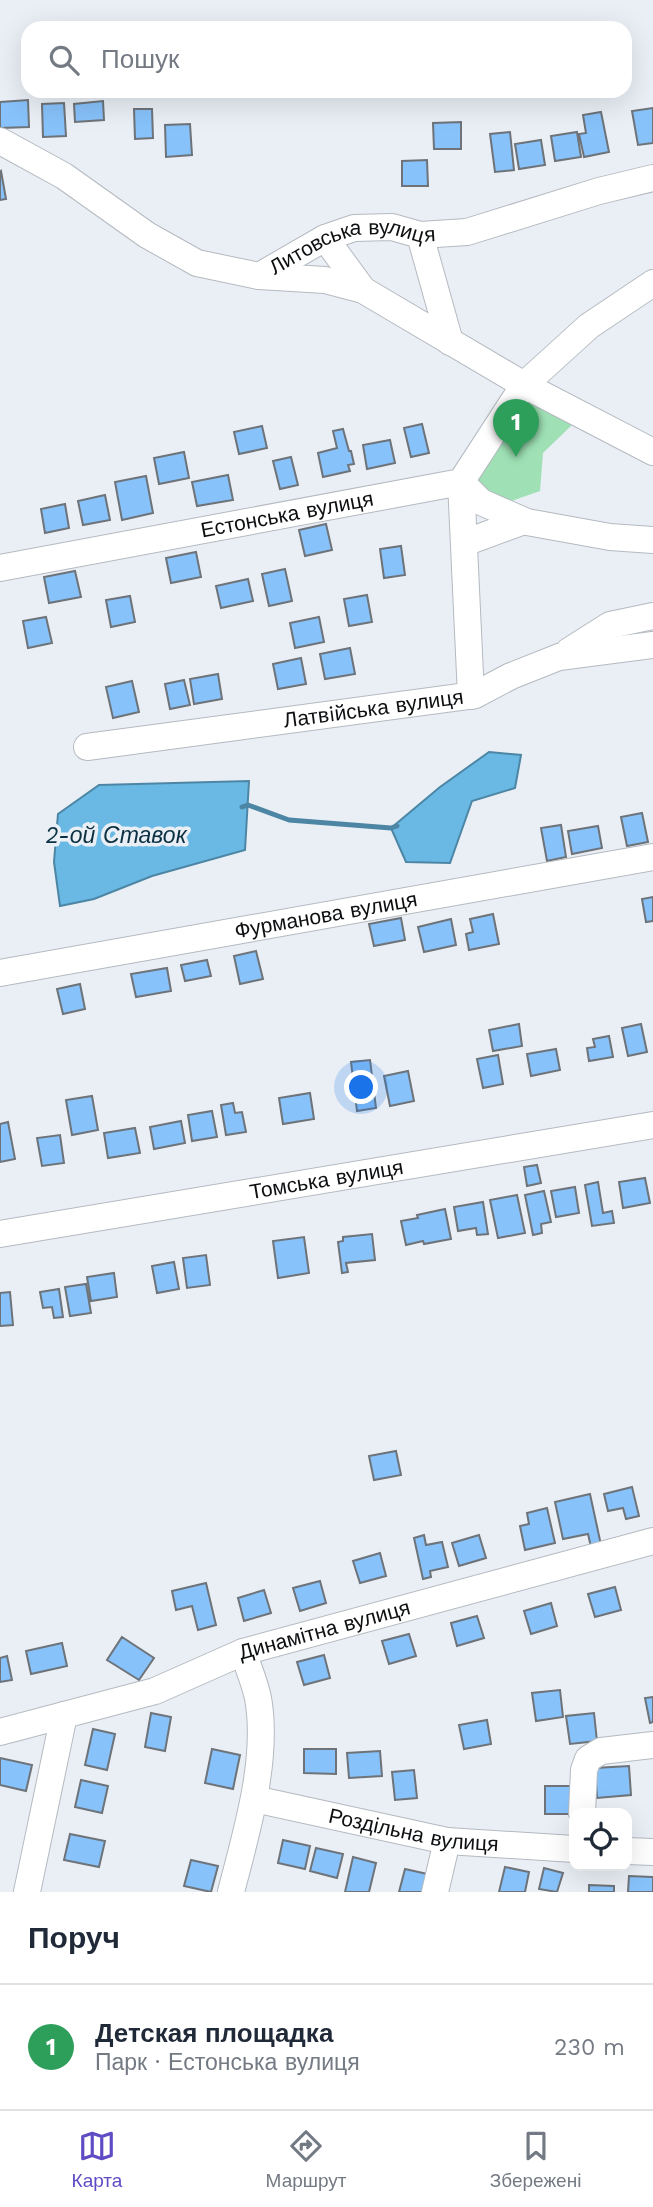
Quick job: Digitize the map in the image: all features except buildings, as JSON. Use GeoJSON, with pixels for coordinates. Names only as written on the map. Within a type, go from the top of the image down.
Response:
{"type":"FeatureCollection","features":[{"type":"Feature","properties":{"kind":"street","name":"Литовська вулиця"},"geometry":{"type":"LineString","coordinates":[[0,141],[64,176],[147,235],[197,262],[259,276],[325,238],[354,228],[392,227],[420,235],[467,232],[599,191],[653,178]]}},
{"type":"Feature","properties":{"kind":"street"},"geometry":{"type":"LineString","coordinates":[[420,235],[450,342]]}},
{"type":"Feature","properties":{"kind":"street"},"geometry":{"type":"LineString","coordinates":[[325,238],[363,290]]}},
{"type":"Feature","properties":{"kind":"street"},"geometry":{"type":"LineString","coordinates":[[259,276],[325,280],[363,290],[524,385],[653,452]]}},
{"type":"Feature","properties":{"kind":"street"},"geometry":{"type":"LineString","coordinates":[[471,696],[461,482],[524,385],[589,326],[653,283]]}},
{"type":"Feature","properties":{"kind":"street"},"geometry":{"type":"LineString","coordinates":[[461,482],[481,502],[524,521],[610,537],[653,540]]}},
{"type":"Feature","properties":{"kind":"street","name":"Естонська вулиця"},"geometry":{"type":"LineString","coordinates":[[0,568],[461,482]]}},
{"type":"Feature","properties":{"kind":"street"},"geometry":{"type":"LineString","coordinates":[[464,543],[524,521]]}},
{"type":"Feature","properties":{"kind":"street"},"geometry":{"type":"LineString","coordinates":[[559,657],[610,625],[653,617]]}},
{"type":"Feature","properties":{"kind":"street","name":"Латвiйська вулиця"},"geometry":{"type":"LineString","coordinates":[[87,747],[471,696],[559,657],[653,645]]}},
{"type":"Feature","properties":{"kind":"street","name":"Фурманова вулиця"},"geometry":{"type":"LineString","coordinates":[[0,973],[653,857]]}},
{"type":"Feature","properties":{"kind":"street","name":"Томська вулиця"},"geometry":{"type":"LineString","coordinates":[[0,1234],[653,1125]]}},
{"type":"Feature","properties":{"kind":"street","name":"Динамітна вулиця"},"geometry":{"type":"LineString","coordinates":[[0,1732],[155,1691],[243,1651],[653,1541]]}},
{"type":"Feature","properties":{"kind":"street"},"geometry":{"type":"LineString","coordinates":[[231,1892],[254,1799],[260,1738],[258,1698],[243,1651]]}},
{"type":"Feature","properties":{"kind":"street"},"geometry":{"type":"LineString","coordinates":[[27,1892],[64,1715]]}},
{"type":"Feature","properties":{"kind":"street"},"geometry":{"type":"LineString","coordinates":[[582,1808],[584,1770],[588,1759],[601,1751],[653,1745]]}},
{"type":"Feature","properties":{"kind":"street","name":"Роздільна вулиця"},"geometry":{"type":"LineString","coordinates":[[254,1799],[447,1841],[569,1849]]}},
{"type":"Feature","properties":{"kind":"street"},"geometry":{"type":"LineString","coordinates":[[435,1892],[447,1841]]}},
{"type":"Feature","properties":{"kind":"street"},"geometry":{"type":"LineString","coordinates":[[632,1851],[653,1852]]}},
{"type":"Feature","properties":{"kind":"green space"},"geometry":{"type":"Polygon","coordinates":[[[521,399],[544,402],[573,424],[543,453],[540,491],[500,505],[472,484],[521,399]]]}},
{"type":"Feature","properties":{"kind":"water"},"geometry":{"type":"Polygon","coordinates":[[[489,752],[521,755],[515,788],[472,801],[450,863],[406,862],[391,828],[440,787],[489,752]]]}},
{"type":"Feature","properties":{"kind":"water","name":"2-ой Ставок"},"geometry":{"type":"Polygon","coordinates":[[[249,781],[245,850],[152,876],[94,899],[60,906],[54,862],[58,814],[99,785],[249,781]]]}},
{"type":"Feature","properties":{"kind":"waterway"},"geometry":{"type":"LineString","coordinates":[[242,807],[248,805],[289,820],[391,828],[397,826]]}},
{"type":"Feature","properties":{"kind":"place","name":"Детская площадка"},"geometry":{"type":"Point","coordinates":[516,457]}}]}
